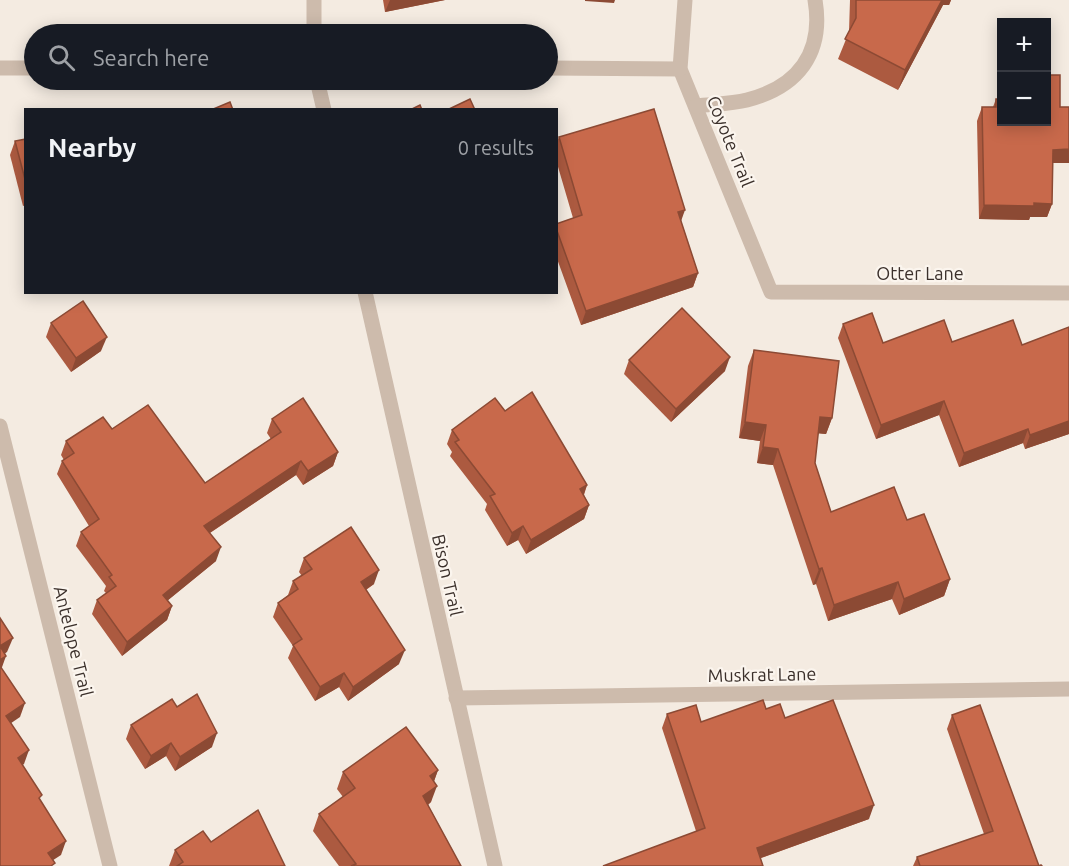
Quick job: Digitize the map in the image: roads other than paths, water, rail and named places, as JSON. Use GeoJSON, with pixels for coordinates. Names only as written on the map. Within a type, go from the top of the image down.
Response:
{"type":"FeatureCollection","features":[{"type":"Feature","properties":{"kind":"street"},"geometry":{"type":"LineString","coordinates":[[314,0],[314,24]]}},
{"type":"Feature","properties":{"kind":"street","name":"Coyote Trail"},"geometry":{"type":"LineString","coordinates":[[685,0],[680,69],[771,292]]}},
{"type":"Feature","properties":{"kind":"street"},"geometry":{"type":"LineString","coordinates":[[696,106],[747,100],[781,86],[799,72],[808,57],[815,35],[818,16],[815,0]]}},
{"type":"Feature","properties":{"kind":"street"},"geometry":{"type":"LineString","coordinates":[[0,68],[24,68]]}},
{"type":"Feature","properties":{"kind":"street"},"geometry":{"type":"LineString","coordinates":[[558,68],[680,69]]}},
{"type":"Feature","properties":{"kind":"street"},"geometry":{"type":"LineString","coordinates":[[319,90],[324,108]]}},
{"type":"Feature","properties":{"kind":"street","name":"Otter Lane"},"geometry":{"type":"LineString","coordinates":[[771,292],[1069,293]]}},
{"type":"Feature","properties":{"kind":"street","name":"Bison Trail"},"geometry":{"type":"LineString","coordinates":[[365,294],[495,866]]}},
{"type":"Feature","properties":{"kind":"street","name":"Antelope Trail"},"geometry":{"type":"LineString","coordinates":[[0,426],[110,866]]}},
{"type":"Feature","properties":{"kind":"street","name":"Muskrat Lane"},"geometry":{"type":"LineString","coordinates":[[456,698],[1069,689]]}}]}
